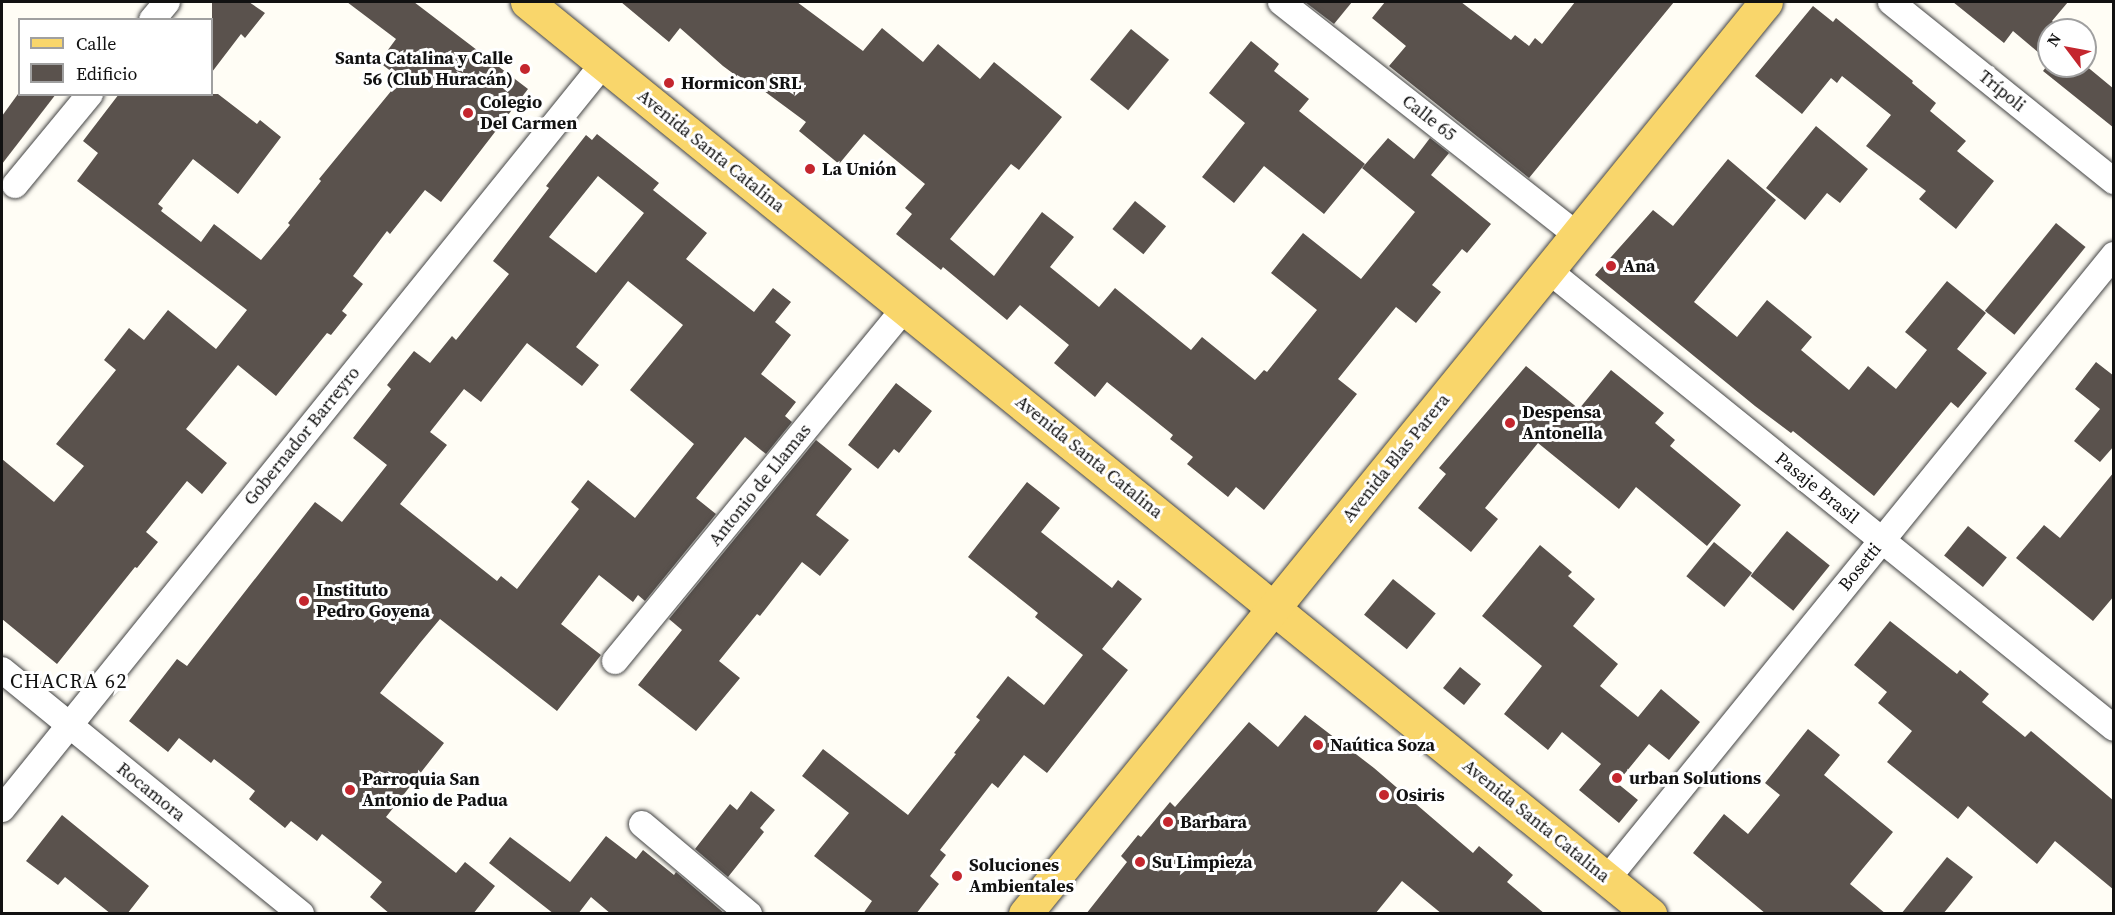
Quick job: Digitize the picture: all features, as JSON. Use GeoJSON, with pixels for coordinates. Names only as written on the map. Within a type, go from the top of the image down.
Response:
{"type":"FeatureCollection","features":[{"type":"Feature","properties":{"kind":"main road","name":"Avenida Santa Catalina"},"geometry":{"type":"LineString","coordinates":[[527,2],[1650,914]]}},
{"type":"Feature","properties":{"kind":"main road","name":"Avenida Blas Parera"},"geometry":{"type":"LineString","coordinates":[[1025,914],[1766,2]]}},
{"type":"Feature","properties":{"kind":"street"},"geometry":{"type":"LineString","coordinates":[[154,18],[167,2]]}},
{"type":"Feature","properties":{"kind":"street","name":"Calle 65"},"geometry":{"type":"LineString","coordinates":[[1281,2],[1577,235]]}},
{"type":"Feature","properties":{"kind":"street","name":"Trípoli"},"geometry":{"type":"LineString","coordinates":[[1891,2],[2114,181]]}},
{"type":"Feature","properties":{"kind":"street","name":"Gobernador Barreyro"},"geometry":{"type":"LineString","coordinates":[[2,808],[604,63]]}},
{"type":"Feature","properties":{"kind":"street"},"geometry":{"type":"LineString","coordinates":[[15,185],[88,96]]}},
{"type":"Feature","properties":{"kind":"street","name":"Bosetti"},"geometry":{"type":"LineString","coordinates":[[1607,879],[2114,255]]}},
{"type":"Feature","properties":{"kind":"street","name":"Pasaje Brasil"},"geometry":{"type":"LineString","coordinates":[[1548,270],[2114,728]]}},
{"type":"Feature","properties":{"kind":"street","name":"Antonio de Llamas"},"geometry":{"type":"LineString","coordinates":[[615,661],[905,308]]}},
{"type":"Feature","properties":{"kind":"street","name":"Rocamora"},"geometry":{"type":"LineString","coordinates":[[2,670],[301,914]]}},
{"type":"Feature","properties":{"kind":"street"},"geometry":{"type":"LineString","coordinates":[[642,824],[749,914]]}},
{"type":"Feature","properties":{"kind":"building"},"geometry":{"type":"Polygon","coordinates":[[[212,2],[249,2],[265,13],[245,38],[241,34],[213,71],[212,2]]]}},
{"type":"Feature","properties":{"kind":"building"},"geometry":{"type":"Polygon","coordinates":[[[347,2],[414,2],[528,89],[441,202],[425,190],[390,234],[387,231],[353,276],[363,284],[342,311],[347,315],[331,335],[327,333],[276,396],[238,365],[186,429],[227,463],[202,494],[187,481],[146,532],[158,542],[57,664],[2,619],[2,459],[54,502],[84,466],[56,444],[116,370],[104,360],[129,328],[144,340],[168,310],[216,349],[247,310],[77,181],[98,153],[83,141],[117,96],[213,96],[213,94],[218,94],[257,124],[260,120],[281,137],[238,194],[193,159],[158,204],[163,208],[161,211],[201,242],[214,224],[261,260],[290,225],[288,223],[321,181],[319,179],[401,79],[379,62],[396,39],[347,2]]]}},
{"type":"Feature","properties":{"kind":"building"},"geometry":{"type":"Polygon","coordinates":[[[621,2],[797,2],[863,51],[882,28],[923,62],[938,44],[980,79],[994,62],[1062,117],[1019,170],[1011,164],[950,239],[994,276],[1042,212],[1074,237],[1050,267],[1099,307],[1115,288],[1191,350],[1202,337],[1255,380],[1264,370],[1267,372],[1317,310],[1271,273],[1303,233],[1361,279],[1415,212],[1362,168],[1388,138],[1414,159],[1430,138],[1449,153],[1431,175],[1491,224],[1467,253],[1462,249],[1432,285],[1441,292],[1416,323],[1396,307],[1338,379],[1357,394],[1264,510],[1236,487],[1228,497],[1187,464],[1193,457],[1170,439],[1173,435],[1107,382],[1095,397],[1054,363],[1069,345],[1020,305],[1007,320],[943,267],[941,270],[896,234],[912,214],[905,208],[925,184],[864,134],[839,164],[799,131],[806,122],[753,83],[750,86],[723,66],[680,28],[669,42],[621,2]]]}},
{"type":"Feature","properties":{"kind":"building"},"geometry":{"type":"Polygon","coordinates":[[[1305,2],[1352,2],[1334,24],[1305,2]]]}},
{"type":"Feature","properties":{"kind":"building"},"geometry":{"type":"Polygon","coordinates":[[[1385,2],[1461,2],[1511,40],[1515,35],[1529,46],[1535,38],[1542,44],[1575,2],[1674,2],[1529,178],[1389,66],[1406,46],[1372,18],[1385,2]]]}},
{"type":"Feature","properties":{"kind":"building"},"geometry":{"type":"Polygon","coordinates":[[[1953,2],[2068,2],[2055,18],[2037,18],[2037,51],[2013,31],[2004,43],[1953,2]]]}},
{"type":"Feature","properties":{"kind":"building"},"geometry":{"type":"Polygon","coordinates":[[[1813,6],[1833,22],[1836,18],[1913,81],[1912,83],[1936,103],[1930,111],[1966,141],[1957,151],[1994,181],[1956,229],[1919,199],[1926,191],[1866,146],[1891,115],[1842,76],[1837,83],[1831,78],[1802,114],[1755,76],[1813,6]]]}},
{"type":"Feature","properties":{"kind":"building"},"geometry":{"type":"Polygon","coordinates":[[[1131,29],[1169,60],[1128,110],[1090,80],[1131,29]]]}},
{"type":"Feature","properties":{"kind":"building"},"geometry":{"type":"Polygon","coordinates":[[[1251,41],[1279,64],[1274,71],[1309,99],[1299,111],[1365,164],[1324,214],[1264,166],[1234,203],[1202,177],[1245,123],[1209,93],[1251,41]]]}},
{"type":"Feature","properties":{"kind":"building"},"geometry":{"type":"Polygon","coordinates":[[[2097,75],[2114,89],[2114,128],[2052,78],[2097,78],[2097,75]]]}},
{"type":"Feature","properties":{"kind":"building"},"geometry":{"type":"Polygon","coordinates":[[[18,94],[18,96],[54,96],[2,164],[2,116],[18,94]]]}},
{"type":"Feature","properties":{"kind":"building"},"geometry":{"type":"Polygon","coordinates":[[[1816,126],[1868,169],[1840,203],[1827,193],[1805,220],[1766,188],[1816,126]]]}},
{"type":"Feature","properties":{"kind":"building"},"geometry":{"type":"Polygon","coordinates":[[[597,134],[659,183],[653,190],[707,233],[686,259],[754,312],[773,288],[791,302],[775,322],[791,335],[761,374],[796,402],[785,416],[792,422],[766,454],[745,437],[696,498],[716,514],[645,601],[638,595],[633,602],[599,575],[561,624],[601,655],[557,711],[440,619],[420,643],[380,693],[444,743],[386,817],[456,873],[465,862],[495,886],[473,914],[390,914],[370,897],[382,882],[322,834],[317,841],[291,821],[285,828],[249,799],[255,791],[214,759],[211,763],[179,738],[168,752],[129,721],[177,659],[187,666],[315,502],[342,522],[387,465],[353,438],[391,389],[387,385],[414,351],[430,363],[452,336],[456,340],[509,274],[493,261],[549,188],[546,186],[586,135],[592,140],[597,134]],[[598,176],[549,237],[596,273],[644,213],[598,176]],[[628,281],[576,347],[599,365],[582,386],[527,343],[481,402],[464,389],[430,432],[447,445],[400,504],[497,581],[501,576],[517,589],[579,509],[571,502],[588,480],[635,518],[694,444],[630,390],[683,325],[628,281]]]}},
{"type":"Feature","properties":{"kind":"building"},"geometry":{"type":"Polygon","coordinates":[[[1728,159],[1776,200],[1694,302],[1737,337],[1767,300],[1812,337],[1801,350],[1849,390],[1868,366],[1896,389],[1927,350],[1905,332],[1947,281],[1986,313],[1957,349],[1987,373],[1958,408],[1951,402],[1874,496],[1793,431],[1791,433],[1755,406],[1595,275],[1653,210],[1673,226],[1728,159]]]}},
{"type":"Feature","properties":{"kind":"building"},"geometry":{"type":"Polygon","coordinates":[[[1135,201],[1166,226],[1143,254],[1112,229],[1135,201]]]}},
{"type":"Feature","properties":{"kind":"building"},"geometry":{"type":"Polygon","coordinates":[[[2056,223],[2086,247],[2014,335],[1985,311],[2056,223]]]}},
{"type":"Feature","properties":{"kind":"building"},"geometry":{"type":"Polygon","coordinates":[[[2096,362],[2114,376],[2114,446],[2100,462],[2074,441],[2100,409],[2075,389],[2096,362]]]}},
{"type":"Feature","properties":{"kind":"building"},"geometry":{"type":"Polygon","coordinates":[[[1526,366],[1579,409],[1611,370],[1664,413],[1655,423],[1675,440],[1670,446],[1741,505],[1707,546],[1636,487],[1619,509],[1538,443],[1485,508],[1498,519],[1471,552],[1418,508],[1446,474],[1439,468],[1526,366]]]}},
{"type":"Feature","properties":{"kind":"building"},"geometry":{"type":"Polygon","coordinates":[[[896,383],[932,411],[899,453],[894,449],[878,469],[848,445],[896,383]]]}},
{"type":"Feature","properties":{"kind":"building"},"geometry":{"type":"Polygon","coordinates":[[[816,440],[852,469],[816,515],[849,540],[820,576],[802,562],[760,616],[757,614],[719,661],[740,678],[696,731],[638,685],[682,630],[669,619],[816,440]]]}},
{"type":"Feature","properties":{"kind":"building"},"geometry":{"type":"Polygon","coordinates":[[[2114,472],[2114,596],[2093,621],[2016,558],[2044,525],[2060,538],[2114,472]]]}},
{"type":"Feature","properties":{"kind":"building"},"geometry":{"type":"Polygon","coordinates":[[[1027,482],[1060,508],[1041,532],[1112,588],[1118,580],[1142,599],[1102,649],[1128,670],[1047,773],[1024,755],[998,788],[992,783],[940,850],[946,855],[930,876],[939,884],[916,914],[863,914],[872,901],[814,856],[849,813],[802,776],[823,749],[908,815],[956,754],[954,753],[980,720],[976,717],[1008,676],[1044,705],[1083,655],[1035,617],[1038,613],[968,557],[1027,482]]]}},
{"type":"Feature","properties":{"kind":"building"},"geometry":{"type":"Polygon","coordinates":[[[1968,526],[2007,557],[1983,587],[1944,556],[1968,526]]]}},
{"type":"Feature","properties":{"kind":"building"},"geometry":{"type":"Polygon","coordinates":[[[1787,531],[1830,566],[1793,611],[1750,576],[1787,531]]]}},
{"type":"Feature","properties":{"kind":"building"},"geometry":{"type":"Polygon","coordinates":[[[1714,542],[1752,573],[1724,607],[1686,576],[1714,542]]]}},
{"type":"Feature","properties":{"kind":"building"},"geometry":{"type":"Polygon","coordinates":[[[1540,545],[1572,572],[1568,576],[1595,599],[1573,626],[1618,664],[1600,686],[1638,717],[1661,689],[1700,722],[1669,760],[1649,744],[1617,783],[1638,800],[1619,823],[1579,790],[1601,764],[1562,732],[1548,750],[1504,714],[1542,666],[1482,616],[1540,545]]]}},
{"type":"Feature","properties":{"kind":"building"},"geometry":{"type":"Polygon","coordinates":[[[1393,579],[1436,614],[1407,649],[1364,615],[1393,579]]]}},
{"type":"Feature","properties":{"kind":"building"},"geometry":{"type":"Polygon","coordinates":[[[1890,621],[1957,674],[1960,670],[1989,694],[1982,702],[2025,737],[2031,731],[2114,801],[2114,890],[2055,841],[2037,864],[1968,806],[1958,819],[1887,762],[1912,731],[1878,703],[1887,692],[1854,665],[1890,621]]]}},
{"type":"Feature","properties":{"kind":"building"},"geometry":{"type":"Polygon","coordinates":[[[1460,667],[1481,684],[1464,705],[1443,688],[1460,667]]]}},
{"type":"Feature","properties":{"kind":"building"},"geometry":{"type":"Polygon","coordinates":[[[1305,715],[1374,768],[1473,853],[1479,846],[1513,875],[1507,882],[1545,914],[1442,914],[1402,881],[1375,914],[1086,914],[1127,862],[1121,856],[1138,835],[1141,837],[1170,802],[1175,807],[1249,722],[1278,747],[1305,715]]]}},
{"type":"Feature","properties":{"kind":"building"},"geometry":{"type":"Polygon","coordinates":[[[1808,729],[1840,755],[1824,775],[1893,832],[1850,884],[1886,914],[1766,914],[1693,853],[1724,814],[1748,834],[1780,795],[1765,783],[1808,729]]]}},
{"type":"Feature","properties":{"kind":"building"},"geometry":{"type":"Polygon","coordinates":[[[751,791],[775,810],[760,828],[764,832],[728,877],[695,849],[730,804],[737,810],[751,791]]]}},
{"type":"Feature","properties":{"kind":"building"},"geometry":{"type":"Polygon","coordinates":[[[62,815],[149,886],[127,914],[111,914],[65,877],[58,885],[26,861],[62,815]]]}},
{"type":"Feature","properties":{"kind":"building"},"geometry":{"type":"Polygon","coordinates":[[[606,836],[636,859],[643,850],[674,875],[676,872],[725,914],[611,914],[591,897],[578,914],[554,914],[489,863],[510,837],[570,882],[606,836]]]}},
{"type":"Feature","properties":{"kind":"building"},"geometry":{"type":"Polygon","coordinates":[[[1947,857],[1973,877],[1943,914],[1901,914],[1947,857]]]}},
{"type":"Feature","properties":{"kind":"place","name":"Santa Catalina y Calle 56 (Club Huracán)"},"geometry":{"type":"Point","coordinates":[525,69]}},
{"type":"Feature","properties":{"kind":"place","name":"Hormicon SRL"},"geometry":{"type":"Point","coordinates":[669,83]}},
{"type":"Feature","properties":{"kind":"place","name":"Colegio Del Carmen"},"geometry":{"type":"Point","coordinates":[468,113]}},
{"type":"Feature","properties":{"kind":"place","name":"La Unión"},"geometry":{"type":"Point","coordinates":[810,169]}},
{"type":"Feature","properties":{"kind":"place","name":"Ana"},"geometry":{"type":"Point","coordinates":[1611,266]}},
{"type":"Feature","properties":{"kind":"place","name":"Despensa Antonella"},"geometry":{"type":"Point","coordinates":[1510,423]}},
{"type":"Feature","properties":{"kind":"place","name":"Instituto Pedro Goyena"},"geometry":{"type":"Point","coordinates":[304,601]}},
{"type":"Feature","properties":{"kind":"place","name":"Naútica Soza"},"geometry":{"type":"Point","coordinates":[1318,745]}},
{"type":"Feature","properties":{"kind":"place","name":"urban Solutions"},"geometry":{"type":"Point","coordinates":[1617,778]}},
{"type":"Feature","properties":{"kind":"place","name":"Parroquia San Antonio de Padua"},"geometry":{"type":"Point","coordinates":[350,790]}},
{"type":"Feature","properties":{"kind":"place","name":"Osiris"},"geometry":{"type":"Point","coordinates":[1384,795]}},
{"type":"Feature","properties":{"kind":"place","name":"Barbara"},"geometry":{"type":"Point","coordinates":[1168,822]}},
{"type":"Feature","properties":{"kind":"place","name":"Su Limpieza"},"geometry":{"type":"Point","coordinates":[1140,862]}},
{"type":"Feature","properties":{"kind":"place","name":"Soluciones Ambientales"},"geometry":{"type":"Point","coordinates":[957,876]}},
{"type":"Feature","properties":{"kind":"district","name":"CHACRA 62"},"geometry":{"type":"Point","coordinates":[69,681]}}]}
